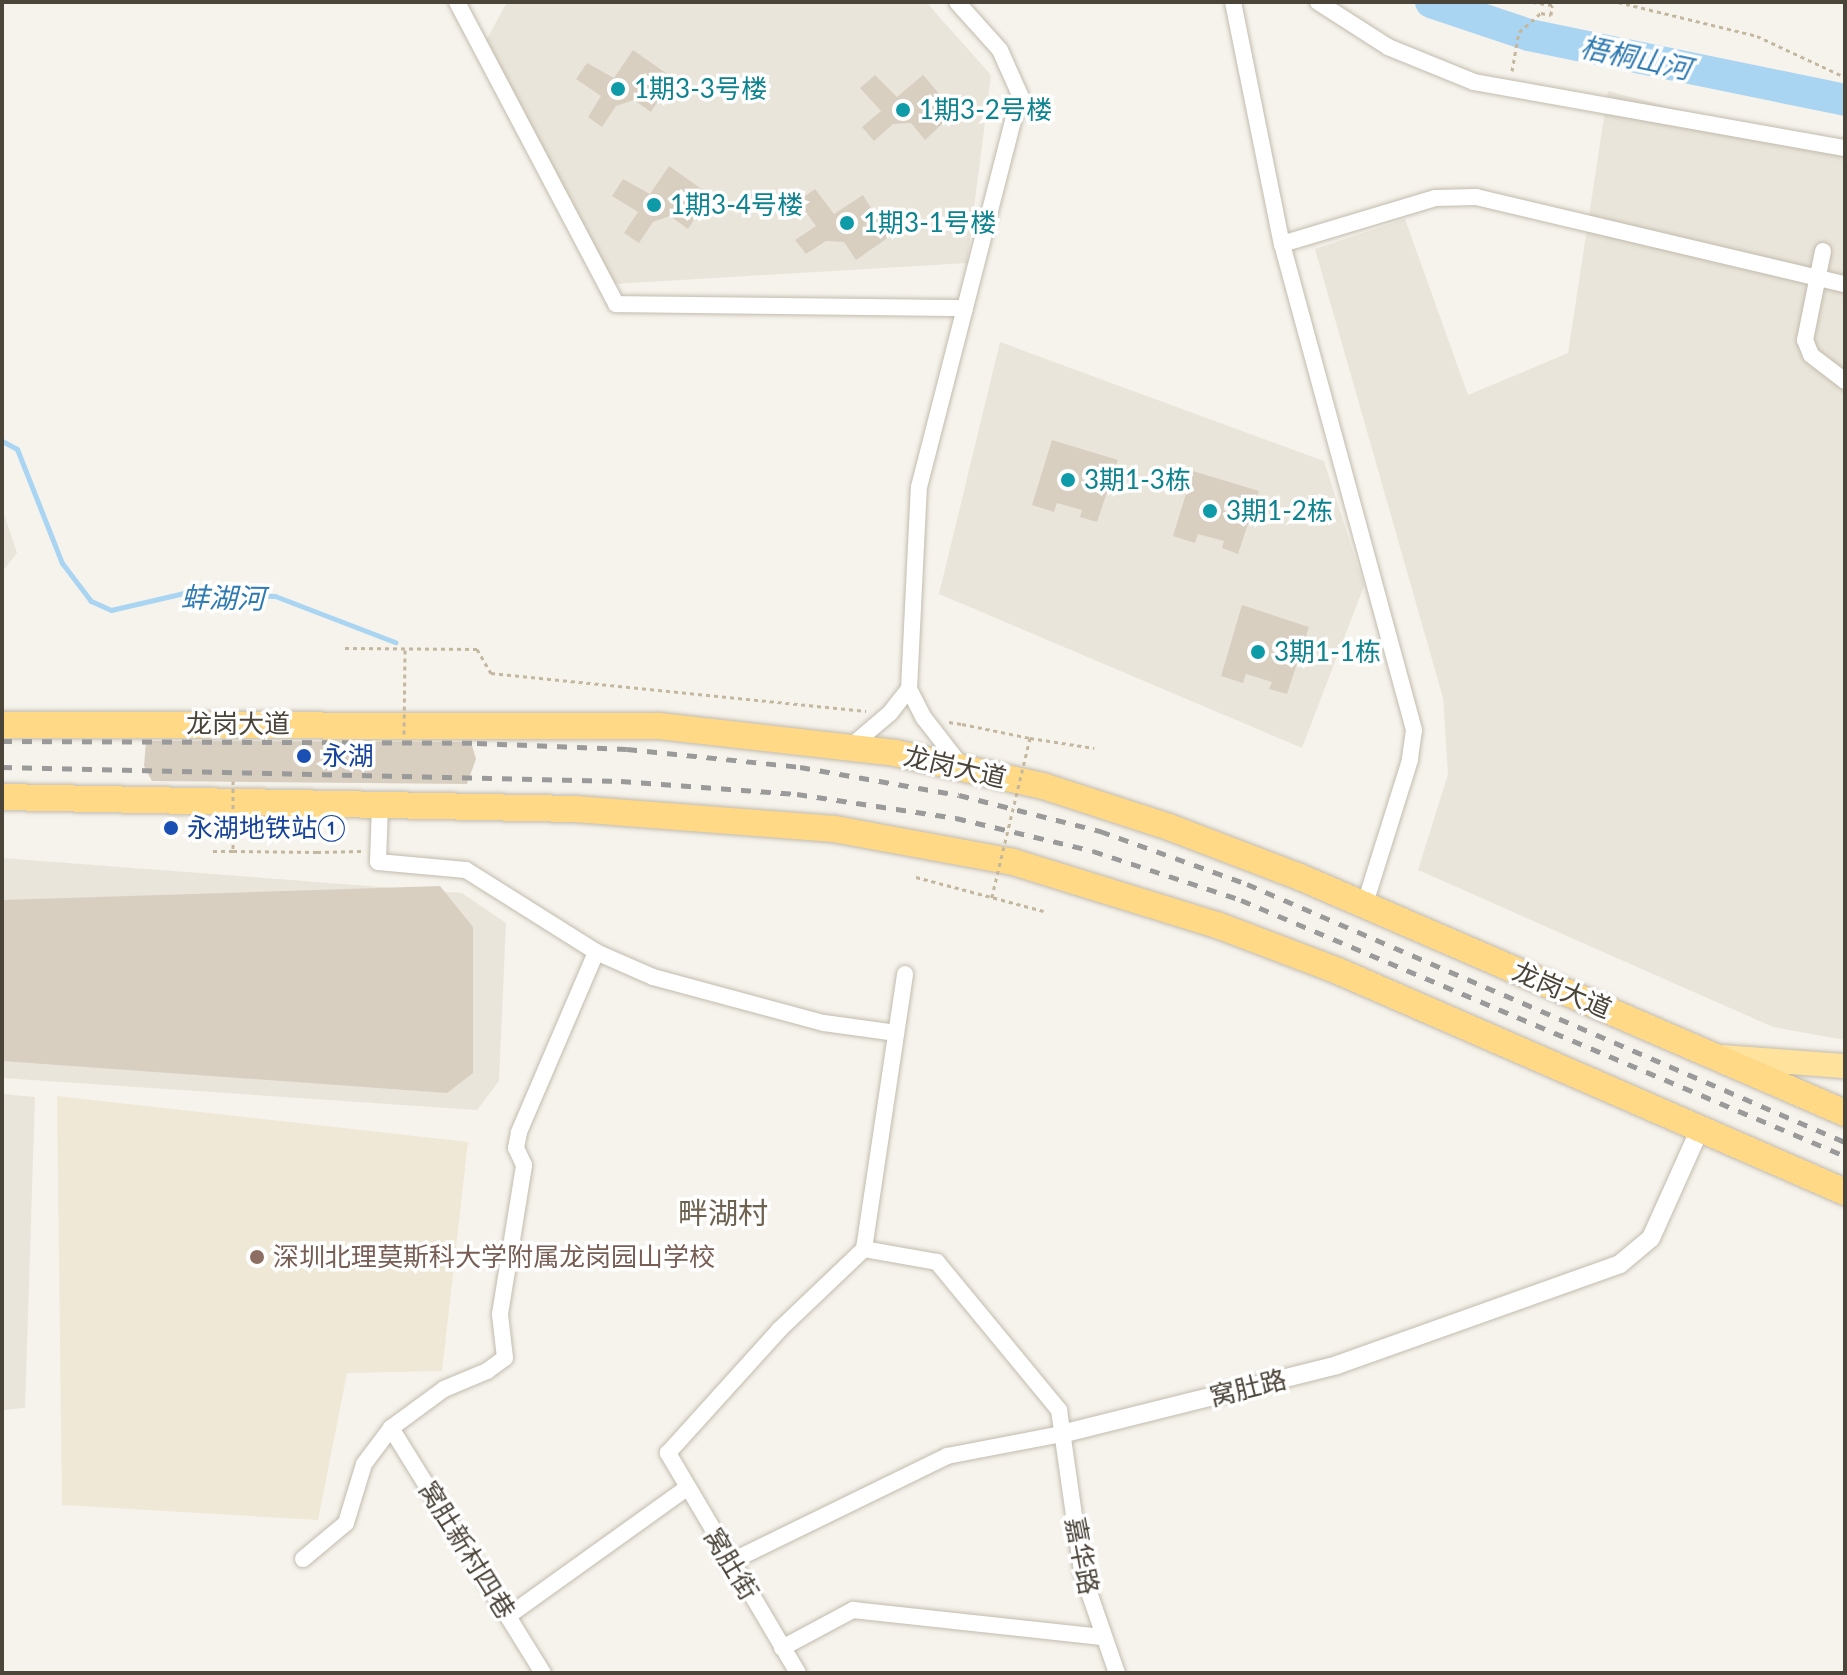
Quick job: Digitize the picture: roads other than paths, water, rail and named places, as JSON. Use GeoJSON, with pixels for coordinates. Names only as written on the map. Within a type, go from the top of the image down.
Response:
{"type":"FeatureCollection","features":[{"type":"Feature","properties":{"kind":"highway","name":"龙岗大道"},"geometry":{"type":"LineString","coordinates":[[2,725],[659,726],[850,747],[963,768],[1043,786],[1169,827],[1365,904],[1845,1113]]}},
{"type":"Feature","properties":{"kind":"highway"},"geometry":{"type":"LineString","coordinates":[[2,797],[575,809],[834,829],[1013,862],[1217,925],[1338,971],[1845,1192]]}},
{"type":"Feature","properties":{"kind":"main road"},"geometry":{"type":"LineString","coordinates":[[1718,1057],[1845,1066]]}},
{"type":"Feature","properties":{"kind":"street"},"geometry":{"type":"LineString","coordinates":[[457,2],[616,304],[965,308]]}},
{"type":"Feature","properties":{"kind":"street"},"geometry":{"type":"LineString","coordinates":[[957,2],[1000,50],[1020,95],[919,487],[909,689],[924,718],[963,768]]}},
{"type":"Feature","properties":{"kind":"street"},"geometry":{"type":"LineString","coordinates":[[1233,2],[1282,244],[1414,730],[1410,760],[1365,904]]}},
{"type":"Feature","properties":{"kind":"street"},"geometry":{"type":"LineString","coordinates":[[1318,2],[1388,47],[1474,82],[1845,148]]}},
{"type":"Feature","properties":{"kind":"street"},"geometry":{"type":"LineString","coordinates":[[1282,244],[1435,198],[1476,197],[1845,284]]}},
{"type":"Feature","properties":{"kind":"street"},"geometry":{"type":"LineString","coordinates":[[1823,251],[1805,340],[1811,355],[1845,381]]}},
{"type":"Feature","properties":{"kind":"street"},"geometry":{"type":"LineString","coordinates":[[850,747],[890,713],[909,689]]}},
{"type":"Feature","properties":{"kind":"street"},"geometry":{"type":"LineString","coordinates":[[380,805],[378,862],[466,870],[596,952],[653,977],[824,1023],[896,1033]]}},
{"type":"Feature","properties":{"kind":"street"},"geometry":{"type":"LineString","coordinates":[[303,1559],[346,1523],[364,1464],[391,1428],[444,1389],[487,1371],[505,1358],[500,1314],[524,1165],[516,1148],[519,1132],[596,952]]}},
{"type":"Feature","properties":{"kind":"street"},"geometry":{"type":"LineString","coordinates":[[864,1249],[905,974]]}},
{"type":"Feature","properties":{"kind":"street","name":"窝肚路"},"geometry":{"type":"LineString","coordinates":[[728,1563],[947,1456],[1061,1434],[1337,1365],[1620,1264],[1651,1238],[1700,1129]]}},
{"type":"Feature","properties":{"kind":"street","name":"嘉华路"},"geometry":{"type":"LineString","coordinates":[[864,1249],[937,1262],[1059,1410],[1082,1572],[1100,1637],[1117,1673]]}},
{"type":"Feature","properties":{"kind":"street","name":"窝肚街"},"geometry":{"type":"LineString","coordinates":[[798,1673],[728,1563],[668,1453],[779,1330],[864,1249]]}},
{"type":"Feature","properties":{"kind":"street","name":"窝肚新村四巷"},"geometry":{"type":"LineString","coordinates":[[391,1428],[543,1673]]}},
{"type":"Feature","properties":{"kind":"street"},"geometry":{"type":"LineString","coordinates":[[508,1616],[687,1488]]}},
{"type":"Feature","properties":{"kind":"street"},"geometry":{"type":"LineString","coordinates":[[782,1648],[853,1610],[1100,1637]]}},
{"type":"Feature","properties":{"kind":"waterway","name":"梧桐山河"},"geometry":{"type":"LineString","coordinates":[[1431,2],[1529,35],[1845,100]]}},
{"type":"Feature","properties":{"kind":"waterway","name":"蚌湖河"},"geometry":{"type":"LineString","coordinates":[[2,441],[17,449],[62,563],[91,601],[111,610],[184,593],[275,596],[395,642]]}},
{"type":"Feature","properties":{"kind":"railway"},"geometry":{"type":"LineString","coordinates":[[2,741],[477,743],[627,749],[800,767],[959,795],[1100,831],[1247,884],[1845,1142]]}},
{"type":"Feature","properties":{"kind":"railway"},"geometry":{"type":"LineString","coordinates":[[2,767],[621,781],[797,794],[956,818],[1093,851],[1241,900],[1845,1156]]}},
{"type":"Feature","properties":{"kind":"place","name":"1期3-3号楼"},"geometry":{"type":"Point","coordinates":[618,89]}},
{"type":"Feature","properties":{"kind":"place","name":"1期3-2号楼"},"geometry":{"type":"Point","coordinates":[903,110]}},
{"type":"Feature","properties":{"kind":"place","name":"1期3-4号楼"},"geometry":{"type":"Point","coordinates":[654,205]}},
{"type":"Feature","properties":{"kind":"place","name":"1期3-1号楼"},"geometry":{"type":"Point","coordinates":[847,223]}},
{"type":"Feature","properties":{"kind":"place","name":"3期1-3栋"},"geometry":{"type":"Point","coordinates":[1068,480]}},
{"type":"Feature","properties":{"kind":"place","name":"3期1-2栋"},"geometry":{"type":"Point","coordinates":[1210,511]}},
{"type":"Feature","properties":{"kind":"place","name":"3期1-1栋"},"geometry":{"type":"Point","coordinates":[1258,652]}},
{"type":"Feature","properties":{"kind":"place","name":"永湖"},"geometry":{"type":"Point","coordinates":[304,756]}},
{"type":"Feature","properties":{"kind":"place","name":"永湖地铁站①"},"geometry":{"type":"Point","coordinates":[171,828]}},
{"type":"Feature","properties":{"kind":"place","name":"深圳北理莫斯科大学附属龙岗园山学校"},"geometry":{"type":"Point","coordinates":[257,1257]}},
{"type":"Feature","properties":{"kind":"district","name":"畔湖村"},"geometry":{"type":"Point","coordinates":[723,1212]}}]}
